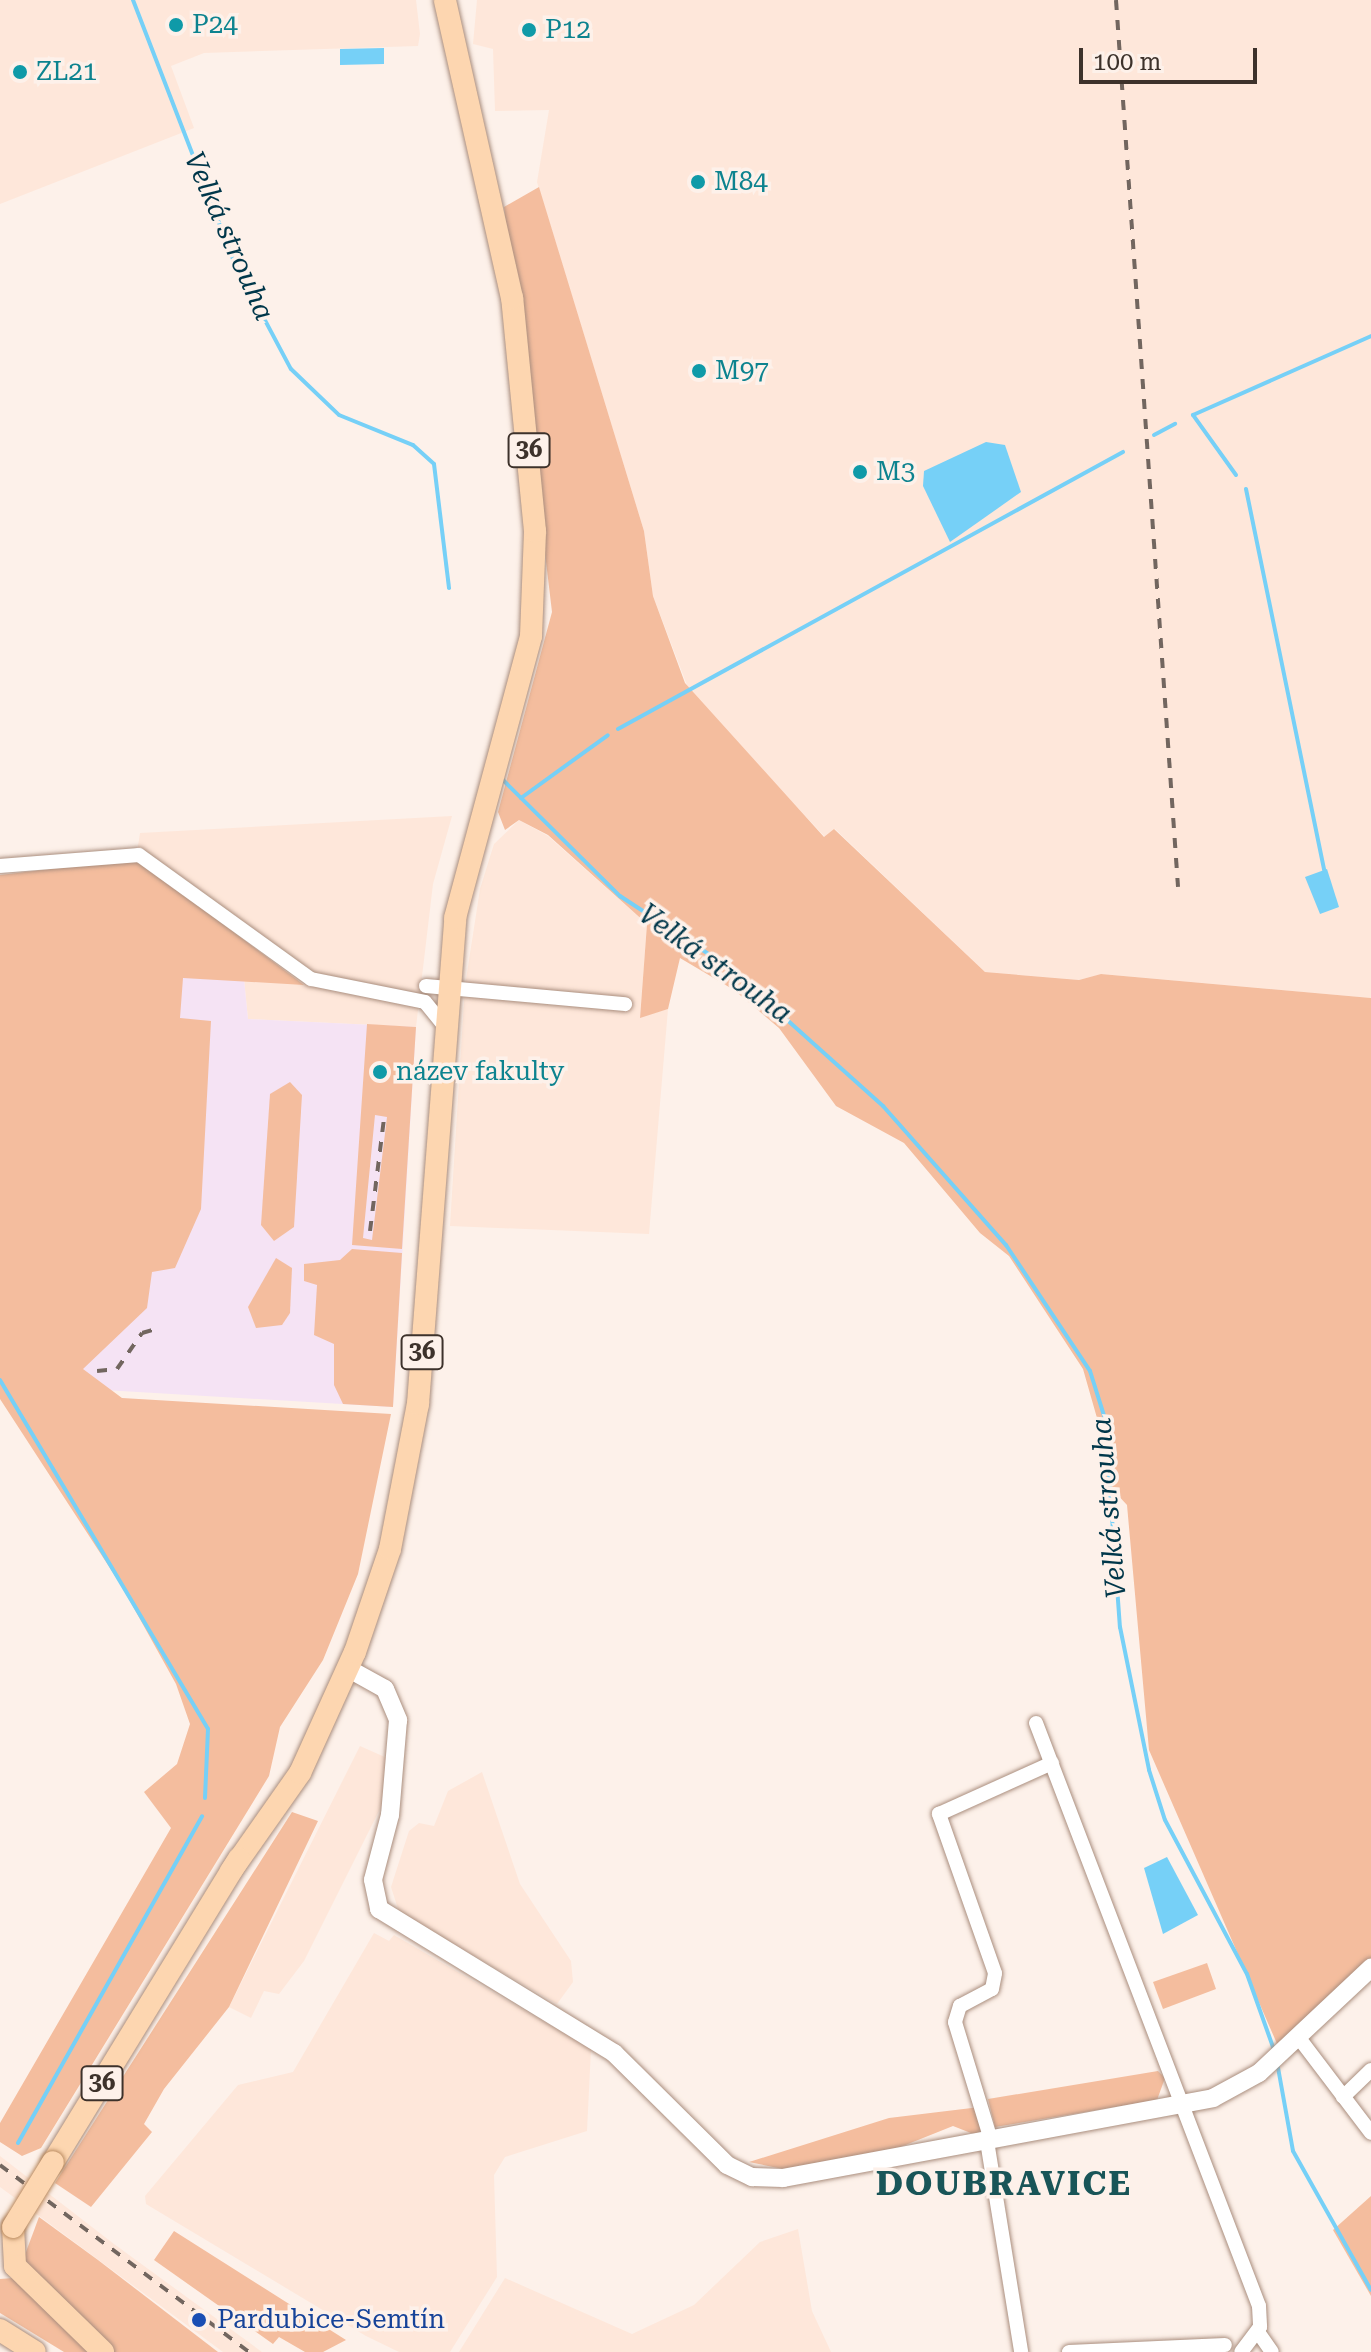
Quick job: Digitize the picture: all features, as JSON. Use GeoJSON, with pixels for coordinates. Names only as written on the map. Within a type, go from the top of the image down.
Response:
{"type":"FeatureCollection","features":[{"type":"Feature","properties":{"kind":"main road","name":"36"},"geometry":{"type":"LineString","coordinates":[[0,2248],[231,1871],[287,1794],[320,1729],[349,1669],[385,1568],[414,1430],[445,1027],[433,994],[449,963],[487,793],[498,763],[531,636],[534,514],[508,269],[445,0]]}},
{"type":"Feature","properties":{"kind":"main road"},"geometry":{"type":"LineString","coordinates":[[13,2227],[15,2266],[103,2352]]}},
{"type":"Feature","properties":{"kind":"main road"},"geometry":{"type":"LineString","coordinates":[[0,2330],[35,2352]]}},
{"type":"Feature","properties":{"kind":"street"},"geometry":{"type":"LineString","coordinates":[[0,866],[139,855],[311,979],[387,992],[625,1004]]}},
{"type":"Feature","properties":{"kind":"street"},"geometry":{"type":"LineString","coordinates":[[349,1669],[385,1689],[398,1720],[390,1815],[373,1880],[374,1901],[387,1916],[614,2053],[744,2174],[783,2178],[1185,2106],[1228,2092],[1275,2060],[1371,1968]]}},
{"type":"Feature","properties":{"kind":"street"},"geometry":{"type":"LineString","coordinates":[[1036,1723],[1259,2306],[1258,2332],[1272,2352]]}},
{"type":"Feature","properties":{"kind":"street"},"geometry":{"type":"LineString","coordinates":[[1021,2352],[989,2141],[955,2022],[960,2006],[992,1989],[995,1973],[939,1814],[1052,1763]]}},
{"type":"Feature","properties":{"kind":"street"},"geometry":{"type":"LineString","coordinates":[[1299,2038],[1371,2133]]}},
{"type":"Feature","properties":{"kind":"street"},"geometry":{"type":"LineString","coordinates":[[1343,2097],[1371,2070]]}},
{"type":"Feature","properties":{"kind":"street"},"geometry":{"type":"LineString","coordinates":[[1241,2352],[1258,2332]]}},
{"type":"Feature","properties":{"kind":"street"},"geometry":{"type":"LineString","coordinates":[[1069,2352],[1225,2345]]}},
{"type":"Feature","properties":{"kind":"shaded area"},"geometry":{"type":"Polygon","coordinates":[[[0,0],[416,0],[420,34],[418,46],[204,53],[171,66],[194,128],[0,204],[0,0]]]}},
{"type":"Feature","properties":{"kind":"shaded area"},"geometry":{"type":"Polygon","coordinates":[[[477,0],[1371,0],[1371,998],[1102,974],[1079,980],[985,972],[835,829],[825,837],[690,693],[653,596],[644,531],[537,182],[549,110],[495,111],[493,49],[473,44],[477,0]]]}},
{"type":"Feature","properties":{"kind":"shaded area"},"geometry":{"type":"Polygon","coordinates":[[[539,187],[644,531],[653,596],[685,683],[824,837],[834,829],[985,972],[1079,980],[1101,974],[1371,998],[1371,1960],[1278,2046],[1149,1750],[1127,1505],[1102,1478],[1101,1432],[1083,1369],[1009,1256],[980,1233],[904,1143],[836,1106],[779,1028],[734,990],[680,958],[668,1009],[640,1018],[647,924],[548,835],[519,820],[505,830],[498,812],[552,612],[504,207],[539,187]]]}},
{"type":"Feature","properties":{"kind":"shaded area"},"geometry":{"type":"Polygon","coordinates":[[[452,816],[433,884],[416,1027],[248,1019],[244,979],[268,960],[136,859],[140,833],[452,816]]]}},
{"type":"Feature","properties":{"kind":"shaded area"},"geometry":{"type":"Polygon","coordinates":[[[519,820],[548,836],[647,924],[640,1017],[668,1009],[649,1234],[450,1226],[465,986],[480,889],[494,844],[519,820]]]}},
{"type":"Feature","properties":{"kind":"shaded area"},"geometry":{"type":"Polygon","coordinates":[[[136,859],[304,985],[183,978],[180,1018],[211,1021],[201,1209],[175,1268],[152,1272],[147,1308],[83,1369],[122,1398],[391,1414],[358,1574],[323,1660],[280,1727],[269,1776],[41,2148],[22,2156],[0,2142],[0,2123],[171,1828],[144,1792],[177,1764],[190,1724],[176,1684],[121,1585],[0,1399],[0,875],[136,859]]]}},
{"type":"Feature","properties":{"kind":"shaded area"},"geometry":{"type":"Polygon","coordinates":[[[0,883],[220,924],[269,961],[244,979],[248,1019],[416,1027],[393,1407],[104,1390],[82,1369],[0,883]]]}},
{"type":"Feature","properties":{"kind":"shaded area"},"geometry":{"type":"Polygon","coordinates":[[[367,1024],[416,1027],[402,1249],[352,1245],[367,1024]],[[375,1115],[363,1238],[372,1240],[387,1117],[375,1115]]]}},
{"type":"Feature","properties":{"kind":"shaded area"},"geometry":{"type":"Polygon","coordinates":[[[290,1082],[302,1095],[294,1227],[274,1241],[261,1225],[270,1094],[290,1082]]]}},
{"type":"Feature","properties":{"kind":"shaded area"},"geometry":{"type":"Polygon","coordinates":[[[352,1249],[402,1253],[393,1407],[343,1404],[334,1385],[334,1344],[314,1335],[317,1285],[304,1281],[304,1264],[340,1260],[352,1249]]]}},
{"type":"Feature","properties":{"kind":"shaded area"},"geometry":{"type":"Polygon","coordinates":[[[276,1258],[292,1268],[290,1313],[282,1325],[256,1328],[248,1307],[276,1258]]]}},
{"type":"Feature","properties":{"kind":"shaded area"},"geometry":{"type":"Polygon","coordinates":[[[360,1746],[387,1758],[382,1805],[304,1961],[279,1994],[264,1991],[251,2018],[229,2007],[360,1746]]]}},
{"type":"Feature","properties":{"kind":"shaded area"},"geometry":{"type":"Polygon","coordinates":[[[482,1772],[520,1884],[571,1961],[573,1982],[557,2004],[399,1912],[391,1887],[409,1831],[419,1823],[434,1826],[448,1791],[482,1772]]]}},
{"type":"Feature","properties":{"kind":"shaded area"},"geometry":{"type":"Polygon","coordinates":[[[292,1812],[318,1821],[229,2007],[164,2089],[144,2124],[152,2132],[91,2207],[55,2183],[292,1812]]]}},
{"type":"Feature","properties":{"kind":"shaded area"},"geometry":{"type":"Polygon","coordinates":[[[374,1933],[389,1941],[394,1935],[591,2049],[587,2131],[505,2157],[494,2175],[497,2277],[450,2352],[399,2352],[366,2336],[146,2204],[145,2196],[238,2085],[293,2072],[374,1933]]]}},
{"type":"Feature","properties":{"kind":"shaded area"},"geometry":{"type":"Polygon","coordinates":[[[1207,1963],[1216,1989],[1163,2009],[1153,1982],[1207,1963]]]}},
{"type":"Feature","properties":{"kind":"shaded area"},"geometry":{"type":"Polygon","coordinates":[[[1158,2071],[1165,2078],[1157,2100],[995,2127],[988,2099],[1158,2071]]]}},
{"type":"Feature","properties":{"kind":"shaded area"},"geometry":{"type":"Polygon","coordinates":[[[980,2107],[983,2129],[976,2135],[953,2126],[888,2152],[788,2170],[749,2162],[889,2118],[980,2107]]]}},
{"type":"Feature","properties":{"kind":"shaded area"},"geometry":{"type":"Polygon","coordinates":[[[0,2156],[262,2352],[223,2352],[0,2187],[0,2156]]]}},
{"type":"Feature","properties":{"kind":"shaded area"},"geometry":{"type":"Polygon","coordinates":[[[1371,2196],[1371,2296],[1333,2230],[1371,2196]]]}},
{"type":"Feature","properties":{"kind":"shaded area"},"geometry":{"type":"Polygon","coordinates":[[[39,2217],[218,2352],[114,2352],[23,2260],[39,2217]]]}},
{"type":"Feature","properties":{"kind":"shaded area"},"geometry":{"type":"Polygon","coordinates":[[[798,2229],[812,2311],[831,2352],[459,2352],[505,2278],[632,2334],[694,2305],[760,2242],[798,2229]]]}},
{"type":"Feature","properties":{"kind":"shaded area"},"geometry":{"type":"Polygon","coordinates":[[[174,2231],[346,2340],[323,2352],[305,2352],[279,2337],[273,2344],[154,2260],[174,2231]]]}},
{"type":"Feature","properties":{"kind":"shaded area"},"geometry":{"type":"Polygon","coordinates":[[[13,2278],[89,2352],[64,2352],[0,2313],[0,2279],[13,2278]]]}},
{"type":"Feature","properties":{"kind":"water"},"geometry":{"type":"Polygon","coordinates":[[[384,48],[384,64],[340,65],[340,49],[384,48]]]}},
{"type":"Feature","properties":{"kind":"water"},"geometry":{"type":"Polygon","coordinates":[[[986,442],[1005,445],[1021,492],[950,542],[923,486],[924,471],[986,442]]]}},
{"type":"Feature","properties":{"kind":"water"},"geometry":{"type":"Polygon","coordinates":[[[1327,869],[1339,907],[1320,914],[1305,877],[1327,869]]]}},
{"type":"Feature","properties":{"kind":"water"},"geometry":{"type":"Polygon","coordinates":[[[1167,1857],[1198,1915],[1163,1934],[1144,1868],[1167,1857]]]}},
{"type":"Feature","properties":{"kind":"waterway","name":"Velká strouha"},"geometry":{"type":"LineString","coordinates":[[133,0],[234,262],[291,369],[339,415],[413,445],[434,464],[449,588]]}},
{"type":"Feature","properties":{"kind":"waterway"},"geometry":{"type":"LineString","coordinates":[[1236,475],[1193,415],[1371,336]]}},
{"type":"Feature","properties":{"kind":"waterway"},"geometry":{"type":"LineString","coordinates":[[1154,435],[1175,424]]}},
{"type":"Feature","properties":{"kind":"waterway"},"geometry":{"type":"LineString","coordinates":[[618,729],[1123,452]]}},
{"type":"Feature","properties":{"kind":"waterway"},"geometry":{"type":"LineString","coordinates":[[1246,489],[1324,870]]}},
{"type":"Feature","properties":{"kind":"waterway"},"geometry":{"type":"LineString","coordinates":[[521,798],[608,735]]}},
{"type":"Feature","properties":{"kind":"waterway","name":"Velká strouha"},"geometry":{"type":"LineString","coordinates":[[501,778],[620,896],[727,966],[883,1106],[1006,1245],[1090,1371],[1105,1419],[1120,1627],[1149,1770],[1165,1820],[1247,1974],[1274,2050]]}},
{"type":"Feature","properties":{"kind":"waterway"},"geometry":{"type":"LineString","coordinates":[[0,1380],[208,1729],[205,1798]]}},
{"type":"Feature","properties":{"kind":"waterway"},"geometry":{"type":"LineString","coordinates":[[18,2143],[202,1816]]}},
{"type":"Feature","properties":{"kind":"waterway","name":"Velká strouha"},"geometry":{"type":"LineString","coordinates":[[1277,2062],[1293,2151],[1371,2290]]}},
{"type":"Feature","properties":{"kind":"railway"},"geometry":{"type":"LineString","coordinates":[[1116,0],[1178,887]]}},
{"type":"Feature","properties":{"kind":"railway"},"geometry":{"type":"LineString","coordinates":[[370,1231],[384,1118]]}},
{"type":"Feature","properties":{"kind":"railway"},"geometry":{"type":"LineString","coordinates":[[97,1371],[117,1369],[142,1333],[156,1329]]}},
{"type":"Feature","properties":{"kind":"railway"},"geometry":{"type":"LineString","coordinates":[[0,2165],[249,2352]]}},
{"type":"Feature","properties":{"kind":"place","name":"P24"},"geometry":{"type":"Point","coordinates":[176,25]}},
{"type":"Feature","properties":{"kind":"place","name":"P12"},"geometry":{"type":"Point","coordinates":[529,30]}},
{"type":"Feature","properties":{"kind":"place","name":"ZL21"},"geometry":{"type":"Point","coordinates":[20,72]}},
{"type":"Feature","properties":{"kind":"place","name":"M84"},"geometry":{"type":"Point","coordinates":[698,182]}},
{"type":"Feature","properties":{"kind":"place","name":"M97"},"geometry":{"type":"Point","coordinates":[699,371]}},
{"type":"Feature","properties":{"kind":"place","name":"M3"},"geometry":{"type":"Point","coordinates":[860,472]}},
{"type":"Feature","properties":{"kind":"place","name":"název fakulty"},"geometry":{"type":"Point","coordinates":[380,1072]}},
{"type":"Feature","properties":{"kind":"place","name":"Pardubice-Semtín"},"geometry":{"type":"Point","coordinates":[199,2320]}},
{"type":"Feature","properties":{"kind":"district","name":"DOUBRAVICE"},"geometry":{"type":"Point","coordinates":[1004,2184]}}]}
